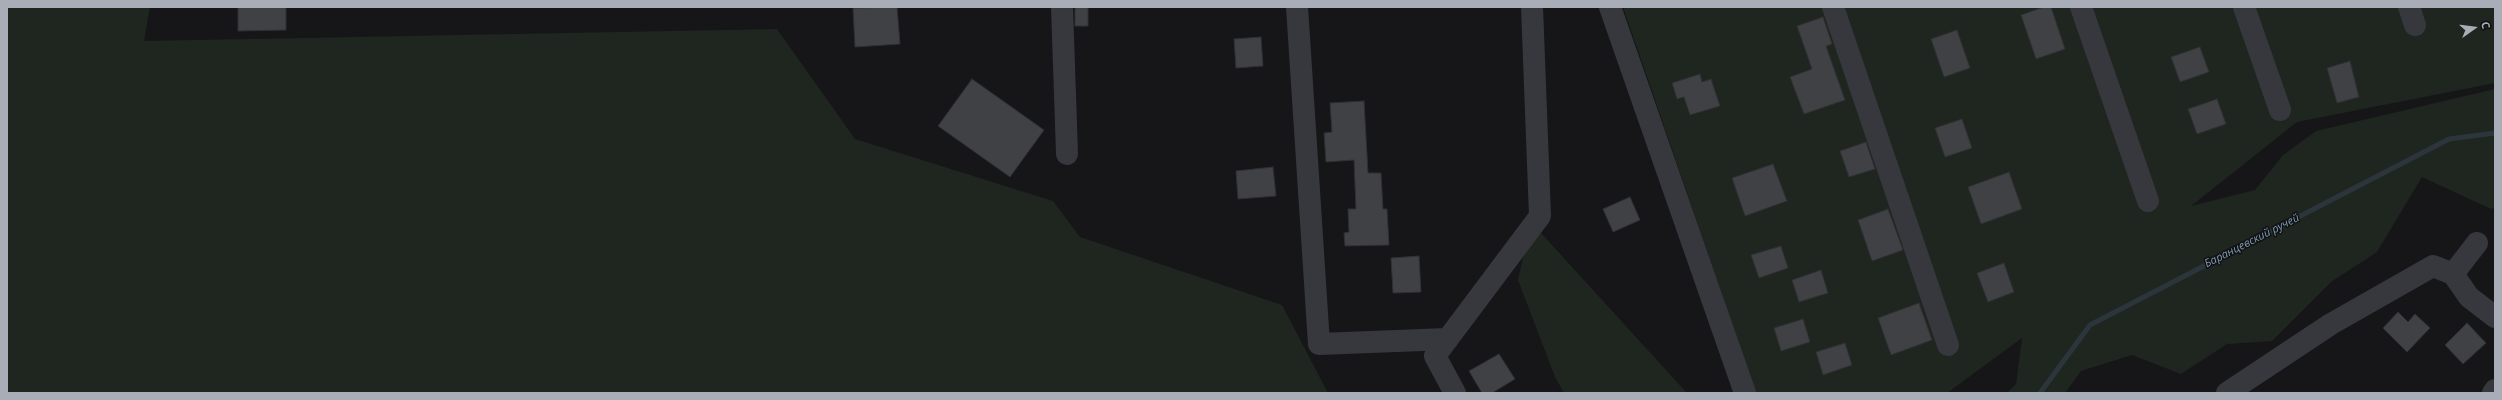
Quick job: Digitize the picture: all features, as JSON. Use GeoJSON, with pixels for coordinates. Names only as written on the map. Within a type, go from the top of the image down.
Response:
{"type":"FeatureCollection","features":[{"type":"Feature","properties":{"kind":"lane"},"geometry":{"type":"LineString","coordinates":[[1062,7],[1067,154]]}},
{"type":"Feature","properties":{"kind":"lane"},"geometry":{"type":"LineString","coordinates":[[1297,7],[1319,344],[1448,339]]}},
{"type":"Feature","properties":{"kind":"lane"},"geometry":{"type":"LineString","coordinates":[[1455,393],[1435,356],[1540,216],[1532,7]]}},
{"type":"Feature","properties":{"kind":"lane"},"geometry":{"type":"LineString","coordinates":[[1610,7],[1744,393]]}},
{"type":"Feature","properties":{"kind":"lane"},"geometry":{"type":"LineString","coordinates":[[1832,7],[1948,345]]}},
{"type":"Feature","properties":{"kind":"lane"},"geometry":{"type":"LineString","coordinates":[[2080,7],[2148,201]]}},
{"type":"Feature","properties":{"kind":"lane"},"geometry":{"type":"LineString","coordinates":[[2244,7],[2280,110]]}},
{"type":"Feature","properties":{"kind":"lane"},"geometry":{"type":"LineString","coordinates":[[2453,274],[2477,243]]}},
{"type":"Feature","properties":{"kind":"lane"},"geometry":{"type":"LineString","coordinates":[[2227,393],[2331,324],[2433,266],[2453,274],[2469,298],[2495,317]]}},
{"type":"Feature","properties":{"kind":"shaded area"},"geometry":{"type":"Polygon","coordinates":[[[7,7],[150,7],[144,41],[777,29],[855,139],[1053,201],[1080,237],[1282,305],[1328,393],[7,393],[7,7]]]}},
{"type":"Feature","properties":{"kind":"shaded area"},"geometry":{"type":"Polygon","coordinates":[[[1623,7],[2495,7],[2495,83],[2297,122],[2191,206],[2255,190],[2283,155],[2316,131],[2495,89],[2495,207],[2491,209],[2422,177],[2377,252],[2331,282],[2272,341],[2227,344],[2181,374],[2132,355],[2081,371],[2065,393],[2007,393],[2016,384],[2022,338],[1947,393],[1756,393],[1623,7]]]}},
{"type":"Feature","properties":{"kind":"shaded area"},"geometry":{"type":"Polygon","coordinates":[[[1531,222],[1687,393],[1564,393],[1555,377],[1518,280],[1531,222]]]}},
{"type":"Feature","properties":{"kind":"building"},"geometry":{"type":"Polygon","coordinates":[[[238,7],[286,7],[286,30],[238,31],[238,7]]]}},
{"type":"Feature","properties":{"kind":"building"},"geometry":{"type":"Polygon","coordinates":[[[897,7],[900,44],[855,47],[853,8],[897,7]]]}},
{"type":"Feature","properties":{"kind":"building"},"geometry":{"type":"Polygon","coordinates":[[[1075,7],[1088,7],[1088,26],[1075,26],[1075,7]]]}},
{"type":"Feature","properties":{"kind":"building"},"geometry":{"type":"Polygon","coordinates":[[[2044,7],[2051,7],[2065,49],[2036,59],[2021,15],[2044,7]]]}},
{"type":"Feature","properties":{"kind":"building"},"geometry":{"type":"Polygon","coordinates":[[[1823,17],[1832,44],[1826,46],[1845,100],[1804,114],[1790,77],[1812,69],[1797,26],[1823,17]]]}},
{"type":"Feature","properties":{"kind":"building"},"geometry":{"type":"Polygon","coordinates":[[[1957,30],[1970,68],[1944,77],[1931,39],[1957,30]]]}},
{"type":"Feature","properties":{"kind":"building"},"geometry":{"type":"Polygon","coordinates":[[[1261,37],[1263,66],[1236,68],[1234,39],[1261,37]]]}},
{"type":"Feature","properties":{"kind":"building"},"geometry":{"type":"Polygon","coordinates":[[[2200,47],[2209,72],[2180,82],[2171,57],[2200,47]]]}},
{"type":"Feature","properties":{"kind":"building"},"geometry":{"type":"Polygon","coordinates":[[[2350,61],[2359,97],[2337,103],[2327,68],[2350,61]]]}},
{"type":"Feature","properties":{"kind":"building"},"geometry":{"type":"Polygon","coordinates":[[[1700,74],[1702,82],[1711,79],[1720,106],[1690,115],[1684,97],[1677,99],[1672,83],[1700,74]]]}},
{"type":"Feature","properties":{"kind":"building"},"geometry":{"type":"Polygon","coordinates":[[[972,79],[1044,130],[1010,177],[938,126],[972,79]]]}},
{"type":"Feature","properties":{"kind":"building"},"geometry":{"type":"Polygon","coordinates":[[[2217,99],[2226,124],[2197,134],[2188,109],[2217,99]]]}},
{"type":"Feature","properties":{"kind":"building"},"geometry":{"type":"Polygon","coordinates":[[[1364,101],[1368,173],[1381,173],[1383,209],[1387,209],[1389,245],[1345,246],[1344,233],[1349,232],[1348,209],[1356,209],[1354,160],[1326,162],[1324,133],[1332,132],[1330,103],[1364,101]]]}},
{"type":"Feature","properties":{"kind":"building"},"geometry":{"type":"Polygon","coordinates":[[[1962,119],[1972,148],[1945,157],[1935,128],[1962,119]]]}},
{"type":"Feature","properties":{"kind":"building"},"geometry":{"type":"Polygon","coordinates":[[[1866,142],[1875,169],[1849,177],[1840,151],[1866,142]]]}},
{"type":"Feature","properties":{"kind":"building"},"geometry":{"type":"Polygon","coordinates":[[[1773,164],[1787,201],[1745,216],[1732,178],[1773,164]]]}},
{"type":"Feature","properties":{"kind":"building"},"geometry":{"type":"Polygon","coordinates":[[[1273,167],[1276,196],[1238,199],[1236,171],[1273,167]]]}},
{"type":"Feature","properties":{"kind":"building"},"geometry":{"type":"Polygon","coordinates":[[[2009,172],[2022,209],[1981,224],[1968,187],[2009,172]]]}},
{"type":"Feature","properties":{"kind":"building"},"geometry":{"type":"Polygon","coordinates":[[[1630,197],[1640,220],[1613,232],[1603,209],[1630,197]]]}},
{"type":"Feature","properties":{"kind":"building"},"geometry":{"type":"Polygon","coordinates":[[[1888,209],[1903,250],[1872,261],[1858,220],[1888,209]]]}},
{"type":"Feature","properties":{"kind":"building"},"geometry":{"type":"Polygon","coordinates":[[[1781,246],[1788,268],[1759,278],[1751,255],[1781,246]]]}},
{"type":"Feature","properties":{"kind":"building"},"geometry":{"type":"Polygon","coordinates":[[[1419,256],[1421,292],[1393,293],[1391,258],[1419,256]]]}},
{"type":"Feature","properties":{"kind":"building"},"geometry":{"type":"Polygon","coordinates":[[[2004,263],[2014,292],[1988,302],[1977,273],[2004,263]]]}},
{"type":"Feature","properties":{"kind":"building"},"geometry":{"type":"Polygon","coordinates":[[[1821,270],[1828,293],[1799,302],[1792,280],[1821,270]]]}},
{"type":"Feature","properties":{"kind":"building"},"geometry":{"type":"Polygon","coordinates":[[[1919,303],[1932,340],[1891,355],[1878,318],[1919,303]]]}},
{"type":"Feature","properties":{"kind":"building"},"geometry":{"type":"Polygon","coordinates":[[[2398,312],[2408,322],[2415,314],[2430,328],[2407,352],[2383,328],[2398,312]]]}},
{"type":"Feature","properties":{"kind":"building"},"geometry":{"type":"Polygon","coordinates":[[[1803,319],[1810,342],[1781,351],[1774,328],[1803,319]]]}},
{"type":"Feature","properties":{"kind":"building"},"geometry":{"type":"Polygon","coordinates":[[[2467,323],[2486,343],[2463,364],[2445,345],[2467,323]]]}},
{"type":"Feature","properties":{"kind":"building"},"geometry":{"type":"Polygon","coordinates":[[[1845,343],[1852,365],[1823,375],[1816,352],[1845,343]]]}},
{"type":"Feature","properties":{"kind":"building"},"geometry":{"type":"Polygon","coordinates":[[[1499,354],[1515,379],[1492,393],[1482,393],[1469,371],[1499,354]]]}},
{"type":"Feature","properties":{"kind":"waterway","name":"Баранцевский ручей"},"geometry":{"type":"LineString","coordinates":[[2040,393],[2090,325],[2449,139],[2495,133]]}}]}
